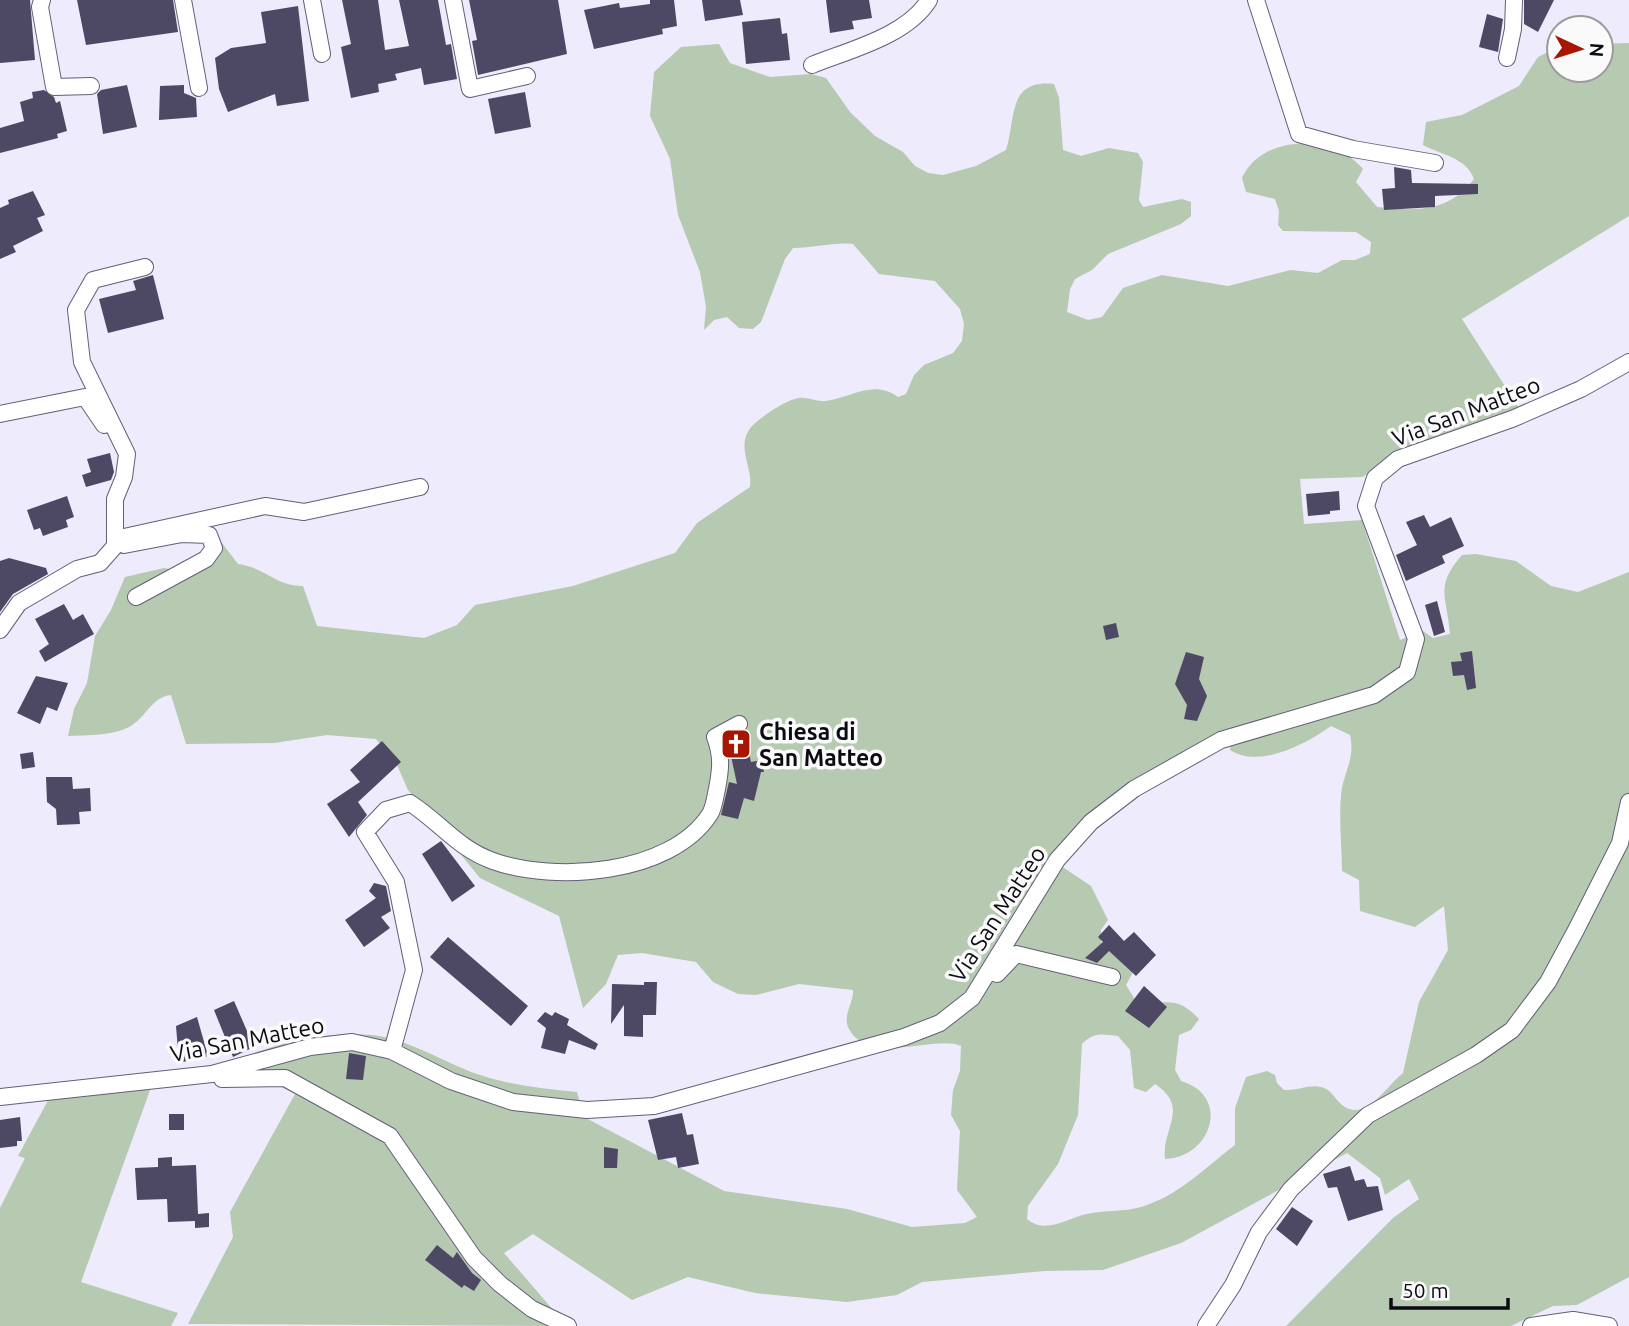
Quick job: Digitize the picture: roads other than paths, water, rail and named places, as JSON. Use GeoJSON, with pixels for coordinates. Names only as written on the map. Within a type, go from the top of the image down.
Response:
{"type":"FeatureCollection","features":[{"type":"Feature","properties":{"kind":"street"},"geometry":{"type":"LineString","coordinates":[[42,0],[40,8],[54,87],[92,86]]}},
{"type":"Feature","properties":{"kind":"street"},"geometry":{"type":"LineString","coordinates":[[183,0],[199,88]]}},
{"type":"Feature","properties":{"kind":"street"},"geometry":{"type":"LineString","coordinates":[[312,0],[322,54]]}},
{"type":"Feature","properties":{"kind":"street"},"geometry":{"type":"LineString","coordinates":[[453,0],[470,89],[527,76]]}},
{"type":"Feature","properties":{"kind":"street"},"geometry":{"type":"LineString","coordinates":[[812,65],[885,35],[920,14],[929,0]]}},
{"type":"Feature","properties":{"kind":"street"},"geometry":{"type":"LineString","coordinates":[[1256,0],[1299,134],[1353,149],[1435,163]]}},
{"type":"Feature","properties":{"kind":"street"},"geometry":{"type":"LineString","coordinates":[[1507,58],[1513,29],[1514,0]]}},
{"type":"Feature","properties":{"kind":"street"},"geometry":{"type":"LineString","coordinates":[[0,630],[19,603],[77,569],[100,563],[115,543],[115,499],[124,477],[127,454],[82,362],[76,310],[93,280],[145,267]]}},
{"type":"Feature","properties":{"kind":"street","name":"Via San Matteo"},"geometry":{"type":"LineString","coordinates":[[0,1097],[212,1074],[310,1047],[352,1042],[392,1051],[451,1081],[513,1102],[587,1111],[654,1106],[904,1037],[940,1023],[972,998],[1057,860],[1091,822],[1134,789],[1221,740],[1374,695],[1407,671],[1416,639],[1366,506],[1375,478],[1398,459],[1547,404],[1581,389],[1629,362]]}},
{"type":"Feature","properties":{"kind":"street"},"geometry":{"type":"LineString","coordinates":[[0,414],[85,397],[111,436],[121,439]]}},
{"type":"Feature","properties":{"kind":"street"},"geometry":{"type":"LineString","coordinates":[[115,543],[265,506],[304,512],[420,487]]}},
{"type":"Feature","properties":{"kind":"street"},"geometry":{"type":"LineString","coordinates":[[115,543],[182,534],[209,535],[214,548],[206,559],[136,597]]}},
{"type":"Feature","properties":{"kind":"street"},"geometry":{"type":"LineString","coordinates":[[392,1051],[414,970],[396,882],[365,832],[386,810],[411,803],[432,817],[457,844],[493,861],[563,873],[612,869],[677,847],[705,821],[712,812],[722,757],[715,737],[739,724]]}},
{"type":"Feature","properties":{"kind":"street"},"geometry":{"type":"LineString","coordinates":[[1206,1326],[1233,1285],[1259,1232],[1291,1189],[1368,1115],[1476,1055],[1512,1030],[1548,982],[1576,930],[1620,843],[1629,802]]}},
{"type":"Feature","properties":{"kind":"street"},"geometry":{"type":"LineString","coordinates":[[972,998],[987,987],[1016,954],[1112,977]]}},
{"type":"Feature","properties":{"kind":"street"},"geometry":{"type":"LineString","coordinates":[[212,1074],[219,1079],[285,1078],[390,1136],[474,1258],[500,1284],[532,1309],[568,1326]]}},
{"type":"Feature","properties":{"kind":"street"},"geometry":{"type":"LineString","coordinates":[[1531,1326],[1573,1320],[1609,1326]]}},
{"type":"Feature","properties":{"kind":"place","name":"Chiesa di San Matteo"},"geometry":{"type":"Point","coordinates":[736,744]}}]}
